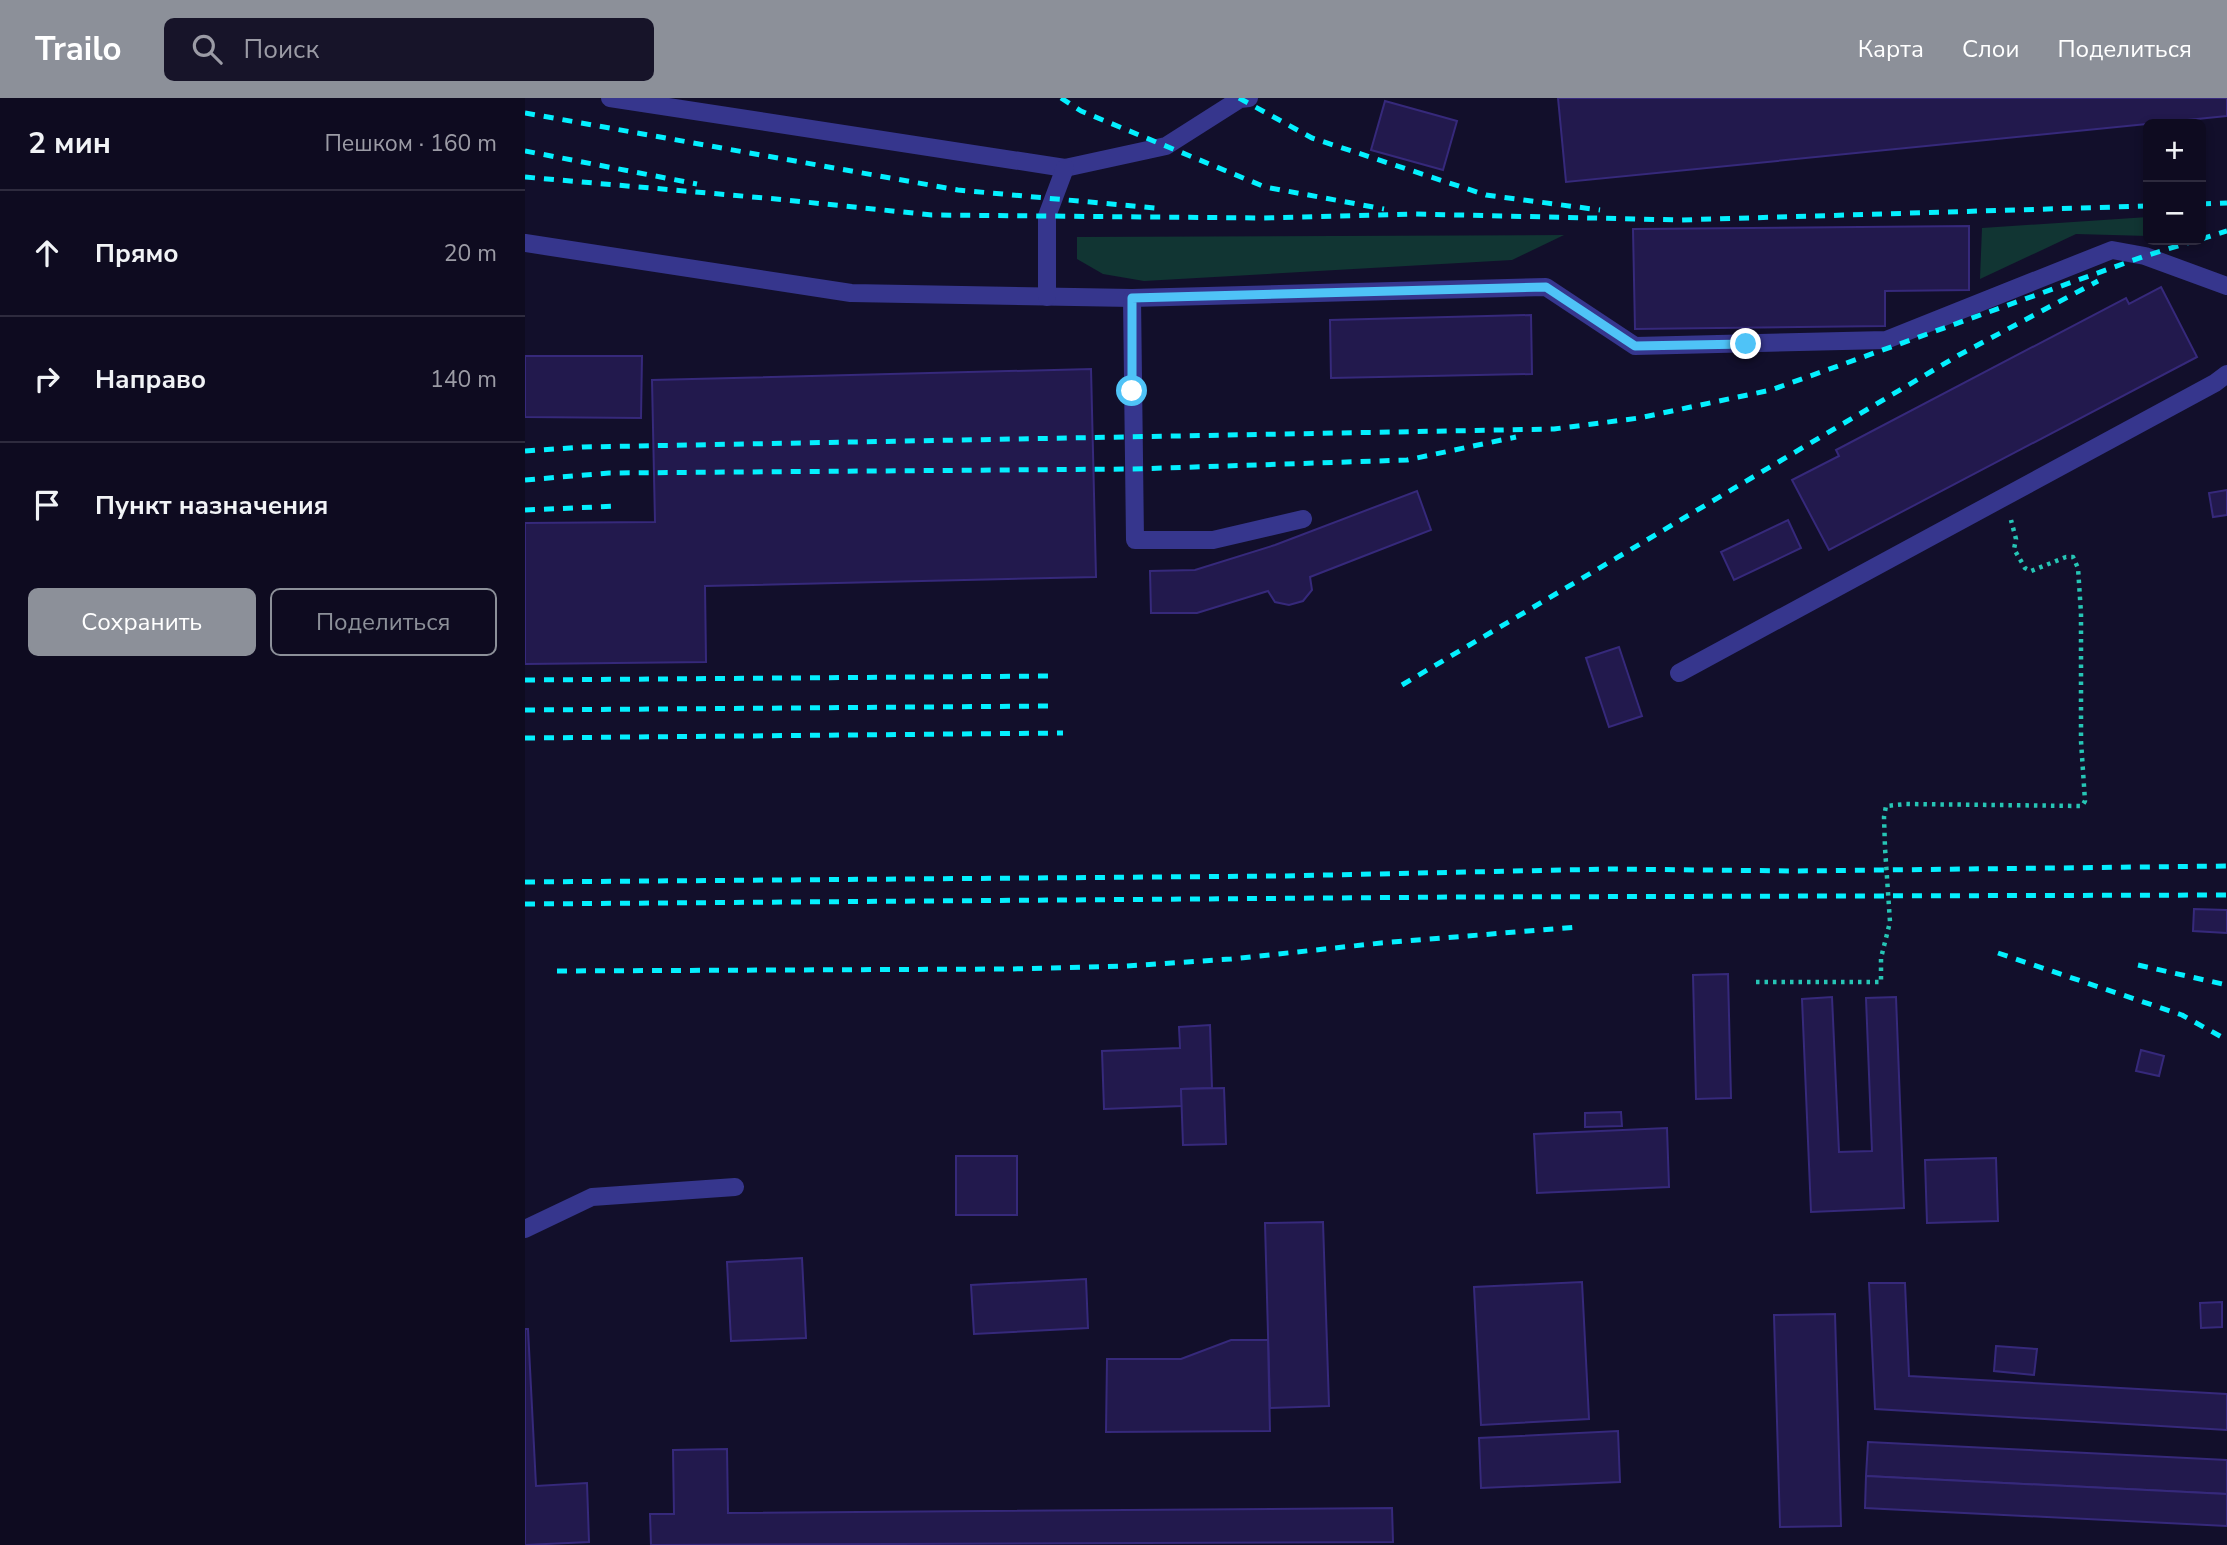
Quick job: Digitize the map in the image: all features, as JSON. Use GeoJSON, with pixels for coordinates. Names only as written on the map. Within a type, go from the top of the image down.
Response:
{"type":"FeatureCollection","features":[{"type":"Feature","properties":{"kind":"street"},"geometry":{"type":"LineString","coordinates":[[610,98],[1065,168],[1166,146],[1240,99],[1249,98]]}},
{"type":"Feature","properties":{"kind":"street"},"geometry":{"type":"LineString","coordinates":[[1047,297],[1047,216],[1065,168]]}},
{"type":"Feature","properties":{"kind":"street"},"geometry":{"type":"LineString","coordinates":[[525,243],[851,293],[1132,298],[1546,287],[1635,346],[1886,340],[2112,250],[2144,256],[2227,286]]}},
{"type":"Feature","properties":{"kind":"street"},"geometry":{"type":"LineString","coordinates":[[1132,298],[1135,540],[1213,540],[1303,519]]}},
{"type":"Feature","properties":{"kind":"street"},"geometry":{"type":"LineString","coordinates":[[1679,673],[2215,383],[2227,374]]}},
{"type":"Feature","properties":{"kind":"street"},"geometry":{"type":"LineString","coordinates":[[525,1229],[592,1197],[735,1186]]}},
{"type":"Feature","properties":{"kind":"path"},"geometry":{"type":"LineString","coordinates":[[1756,982],[1881,982],[1881,958],[1890,922],[1884,817],[1887,806],[2082,806],[2085,801],[2081,741],[2081,613],[2078,568],[2073,557],[2066,556],[2031,571],[2025,568],[2014,549],[2016,539],[2004,497]]}},
{"type":"Feature","properties":{"kind":"green space"},"geometry":{"type":"Polygon","coordinates":[[[2143,217],[2143,236],[2076,234],[1980,279],[1982,228],[2143,217]]]}},
{"type":"Feature","properties":{"kind":"green space"},"geometry":{"type":"Polygon","coordinates":[[[1564,235],[1512,260],[1144,281],[1103,274],[1077,259],[1077,237],[1564,235]]]}},
{"type":"Feature","properties":{"kind":"building"},"geometry":{"type":"Polygon","coordinates":[[[1558,98],[2227,98],[2227,116],[2143,119],[2143,124],[1566,182],[1558,98]]]}},
{"type":"Feature","properties":{"kind":"building"},"geometry":{"type":"Polygon","coordinates":[[[1385,101],[1457,121],[1443,170],[1371,150],[1385,101]]]}},
{"type":"Feature","properties":{"kind":"building"},"geometry":{"type":"Polygon","coordinates":[[[1969,226],[1969,290],[1885,291],[1885,326],[1635,329],[1633,229],[1969,226]]]}},
{"type":"Feature","properties":{"kind":"building"},"geometry":{"type":"Polygon","coordinates":[[[2161,287],[2197,357],[1829,550],[1792,480],[1839,456],[1836,450],[2126,298],[2129,304],[2161,287]]]}},
{"type":"Feature","properties":{"kind":"building"},"geometry":{"type":"Polygon","coordinates":[[[1531,315],[1532,374],[1331,378],[1330,320],[1531,315]]]}},
{"type":"Feature","properties":{"kind":"building"},"geometry":{"type":"Polygon","coordinates":[[[525,356],[642,356],[641,418],[525,417],[525,356]]]}},
{"type":"Feature","properties":{"kind":"building"},"geometry":{"type":"Polygon","coordinates":[[[1091,369],[1096,577],[705,586],[706,662],[525,664],[525,523],[655,522],[652,380],[1091,369]]]}},
{"type":"Feature","properties":{"kind":"building"},"geometry":{"type":"Polygon","coordinates":[[[2227,490],[2227,515],[2213,517],[2209,493],[2227,490]]]}},
{"type":"Feature","properties":{"kind":"building"},"geometry":{"type":"Polygon","coordinates":[[[1417,491],[1431,530],[1310,577],[1312,590],[1303,601],[1289,605],[1275,602],[1268,591],[1197,613],[1151,613],[1150,571],[1195,570],[1275,545],[1417,491]]]}},
{"type":"Feature","properties":{"kind":"building"},"geometry":{"type":"Polygon","coordinates":[[[1788,520],[1801,548],[1734,580],[1721,552],[1788,520]]]}},
{"type":"Feature","properties":{"kind":"building"},"geometry":{"type":"Polygon","coordinates":[[[1619,647],[1642,716],[1609,727],[1586,658],[1619,647]]]}},
{"type":"Feature","properties":{"kind":"building"},"geometry":{"type":"Polygon","coordinates":[[[2194,909],[2227,910],[2227,933],[2193,931],[2194,909]]]}},
{"type":"Feature","properties":{"kind":"building"},"geometry":{"type":"Polygon","coordinates":[[[1728,974],[1731,1098],[1696,1099],[1693,975],[1728,974]]]}},
{"type":"Feature","properties":{"kind":"building"},"geometry":{"type":"Polygon","coordinates":[[[1832,997],[1839,1152],[1872,1151],[1866,998],[1896,997],[1904,1208],[1811,1212],[1802,999],[1832,997]]]}},
{"type":"Feature","properties":{"kind":"building"},"geometry":{"type":"Polygon","coordinates":[[[1210,1025],[1212,1088],[1181,1089],[1182,1106],[1104,1109],[1102,1051],[1180,1048],[1179,1027],[1210,1025]]]}},
{"type":"Feature","properties":{"kind":"building"},"geometry":{"type":"Polygon","coordinates":[[[2141,1050],[2164,1056],[2159,1076],[2136,1071],[2141,1050]]]}},
{"type":"Feature","properties":{"kind":"building"},"geometry":{"type":"Polygon","coordinates":[[[1224,1088],[1226,1144],[1183,1145],[1181,1089],[1224,1088]]]}},
{"type":"Feature","properties":{"kind":"building"},"geometry":{"type":"Polygon","coordinates":[[[1621,1112],[1622,1126],[1585,1127],[1585,1113],[1621,1112]]]}},
{"type":"Feature","properties":{"kind":"building"},"geometry":{"type":"Polygon","coordinates":[[[1667,1128],[1669,1187],[1537,1193],[1534,1134],[1667,1128]]]}},
{"type":"Feature","properties":{"kind":"building"},"geometry":{"type":"Polygon","coordinates":[[[956,1156],[1017,1156],[1017,1215],[956,1215],[956,1156]]]}},
{"type":"Feature","properties":{"kind":"building"},"geometry":{"type":"Polygon","coordinates":[[[1996,1158],[1998,1221],[1927,1223],[1925,1160],[1996,1158]]]}},
{"type":"Feature","properties":{"kind":"building"},"geometry":{"type":"Polygon","coordinates":[[[1323,1222],[1329,1406],[1270,1408],[1265,1223],[1323,1222]]]}},
{"type":"Feature","properties":{"kind":"building"},"geometry":{"type":"Polygon","coordinates":[[[802,1258],[806,1338],[731,1341],[727,1262],[802,1258]]]}},
{"type":"Feature","properties":{"kind":"building"},"geometry":{"type":"Polygon","coordinates":[[[1086,1279],[1088,1328],[974,1334],[971,1285],[1086,1279]]]}},
{"type":"Feature","properties":{"kind":"building"},"geometry":{"type":"Polygon","coordinates":[[[1582,1282],[1589,1419],[1481,1425],[1474,1287],[1582,1282]]]}},
{"type":"Feature","properties":{"kind":"building"},"geometry":{"type":"Polygon","coordinates":[[[1869,1283],[1905,1283],[1909,1376],[2227,1394],[2227,1430],[1875,1409],[1869,1283]]]}},
{"type":"Feature","properties":{"kind":"building"},"geometry":{"type":"Polygon","coordinates":[[[2222,1302],[2222,1327],[2201,1328],[2200,1303],[2222,1302]]]}},
{"type":"Feature","properties":{"kind":"building"},"geometry":{"type":"Polygon","coordinates":[[[1835,1314],[1841,1526],[1780,1527],[1774,1315],[1835,1314]]]}},
{"type":"Feature","properties":{"kind":"building"},"geometry":{"type":"Polygon","coordinates":[[[525,1329],[528,1329],[536,1486],[587,1483],[589,1542],[525,1545],[525,1329]]]}},
{"type":"Feature","properties":{"kind":"building"},"geometry":{"type":"Polygon","coordinates":[[[1231,1340],[1268,1340],[1270,1431],[1106,1432],[1107,1359],[1181,1359],[1231,1340]]]}},
{"type":"Feature","properties":{"kind":"building"},"geometry":{"type":"Polygon","coordinates":[[[1996,1346],[2037,1349],[2034,1375],[1994,1371],[1996,1346]]]}},
{"type":"Feature","properties":{"kind":"building"},"geometry":{"type":"Polygon","coordinates":[[[1618,1431],[1620,1482],[1481,1488],[1479,1438],[1618,1431]]]}},
{"type":"Feature","properties":{"kind":"building"},"geometry":{"type":"Polygon","coordinates":[[[1868,1442],[2227,1460],[2227,1494],[1866,1476],[1868,1442]]]}},
{"type":"Feature","properties":{"kind":"building"},"geometry":{"type":"Polygon","coordinates":[[[727,1449],[728,1513],[1392,1508],[1393,1542],[651,1545],[650,1514],[674,1514],[673,1450],[727,1449]]]}},
{"type":"Feature","properties":{"kind":"building"},"geometry":{"type":"Polygon","coordinates":[[[1866,1476],[2227,1494],[2227,1526],[1865,1508],[1866,1476]]]}},
{"type":"Feature","properties":{"kind":"railway"},"geometry":{"type":"LineString","coordinates":[[1061,98],[1081,111],[1265,187],[1384,209]]}},
{"type":"Feature","properties":{"kind":"railway"},"geometry":{"type":"LineString","coordinates":[[1239,98],[1312,138],[1486,195],[1600,210]]}},
{"type":"Feature","properties":{"kind":"railway"},"geometry":{"type":"LineString","coordinates":[[525,113],[958,190],[1155,208]]}},
{"type":"Feature","properties":{"kind":"railway"},"geometry":{"type":"LineString","coordinates":[[525,151],[697,184]]}},
{"type":"Feature","properties":{"kind":"railway"},"geometry":{"type":"LineString","coordinates":[[525,177],[932,215],[1263,218],[1415,214],[1680,220],[2143,206]]}},
{"type":"Feature","properties":{"kind":"railway"},"geometry":{"type":"LineString","coordinates":[[2206,204],[2227,203]]}},
{"type":"Feature","properties":{"kind":"railway"},"geometry":{"type":"LineString","coordinates":[[2206,237],[2227,231]]}},
{"type":"Feature","properties":{"kind":"railway"},"geometry":{"type":"LineString","coordinates":[[525,451],[583,447],[1554,429],[1639,418],[1771,390],[2181,245]]}},
{"type":"Feature","properties":{"kind":"railway"},"geometry":{"type":"LineString","coordinates":[[1402,685],[1959,355],[2098,281]]}},
{"type":"Feature","properties":{"kind":"railway"},"geometry":{"type":"LineString","coordinates":[[525,480],[609,473],[1133,469],[1407,460],[1516,437]]}},
{"type":"Feature","properties":{"kind":"railway"},"geometry":{"type":"LineString","coordinates":[[525,510],[619,506]]}},
{"type":"Feature","properties":{"kind":"railway"},"geometry":{"type":"LineString","coordinates":[[525,680],[1050,676]]}},
{"type":"Feature","properties":{"kind":"railway"},"geometry":{"type":"LineString","coordinates":[[525,710],[1053,706]]}},
{"type":"Feature","properties":{"kind":"railway"},"geometry":{"type":"LineString","coordinates":[[525,738],[1063,733]]}},
{"type":"Feature","properties":{"kind":"railway"},"geometry":{"type":"LineString","coordinates":[[525,882],[1281,876],[1610,869],[1795,871],[2227,866]]}},
{"type":"Feature","properties":{"kind":"railway"},"geometry":{"type":"LineString","coordinates":[[525,904],[2227,895]]}},
{"type":"Feature","properties":{"kind":"railway"},"geometry":{"type":"LineString","coordinates":[[557,971],[1126,966],[1577,927]]}},
{"type":"Feature","properties":{"kind":"railway"},"geometry":{"type":"LineString","coordinates":[[1998,953],[2182,1015],[2227,1040]]}},
{"type":"Feature","properties":{"kind":"railway"},"geometry":{"type":"LineString","coordinates":[[2138,965],[2227,985]]}},
{"type":"Feature","properties":{"kind":"route"},"geometry":{"type":"LineString","coordinates":[[1132,391],[1132,298],[1546,287],[1635,346],[1746,344]]}}]}
